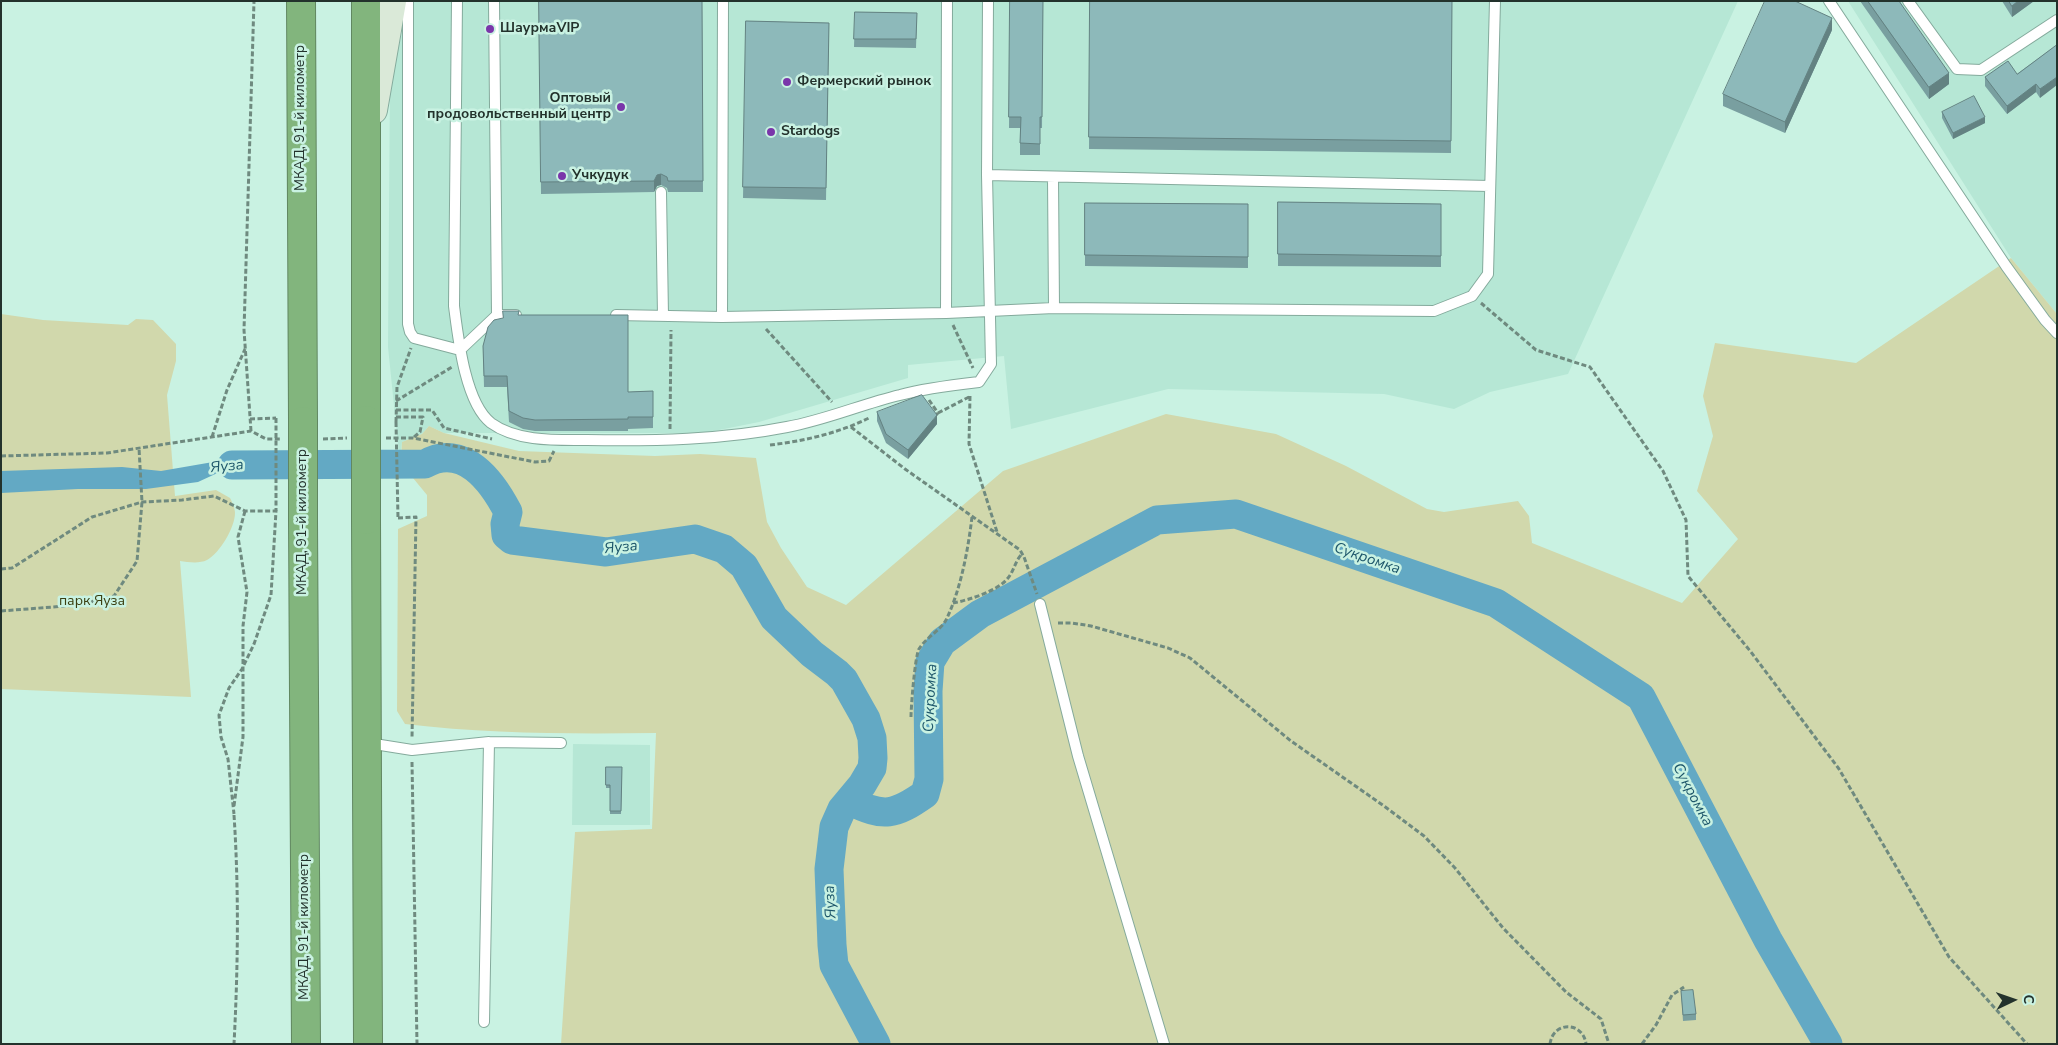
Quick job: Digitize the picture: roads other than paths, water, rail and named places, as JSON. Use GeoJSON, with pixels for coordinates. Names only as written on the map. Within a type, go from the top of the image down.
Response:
{"type":"FeatureCollection","features":[{"type":"Feature","properties":{"kind":"highway","name":"МКАД, 91-й километр"},"geometry":{"type":"LineString","coordinates":[[301,1],[306,1044]]}},
{"type":"Feature","properties":{"kind":"highway"},"geometry":{"type":"LineString","coordinates":[[366,1],[368,1044]]}},
{"type":"Feature","properties":{"kind":"main road"},"geometry":{"type":"LineString","coordinates":[[366,154],[392,1]]}},
{"type":"Feature","properties":{"kind":"lane"},"geometry":{"type":"LineString","coordinates":[[408,1],[408,324],[414,338],[460,350]]}},
{"type":"Feature","properties":{"kind":"lane"},"geometry":{"type":"LineString","coordinates":[[457,1],[454,306],[460,350],[473,397],[484,416],[492,423],[518,435],[576,440],[670,441],[749,434],[790,427],[901,394],[979,382],[991,364],[987,175],[988,1]]}},
{"type":"Feature","properties":{"kind":"lane"},"geometry":{"type":"LineString","coordinates":[[494,1],[497,315]]}},
{"type":"Feature","properties":{"kind":"lane"},"geometry":{"type":"LineString","coordinates":[[722,317],[723,1]]}},
{"type":"Feature","properties":{"kind":"lane"},"geometry":{"type":"LineString","coordinates":[[946,313],[947,1]]}},
{"type":"Feature","properties":{"kind":"lane"},"geometry":{"type":"LineString","coordinates":[[605,315],[722,317],[990,312],[1054,308],[1434,311],[1472,296],[1488,274],[1495,1]]}},
{"type":"Feature","properties":{"kind":"lane"},"geometry":{"type":"LineString","coordinates":[[1829,1],[2006,266],[2045,320],[2057,333]]}},
{"type":"Feature","properties":{"kind":"lane"},"geometry":{"type":"LineString","coordinates":[[1908,1],[1956,69],[1981,70],[2057,20]]}},
{"type":"Feature","properties":{"kind":"lane"},"geometry":{"type":"LineString","coordinates":[[987,175],[1053,178],[1490,186]]}},
{"type":"Feature","properties":{"kind":"lane"},"geometry":{"type":"LineString","coordinates":[[1053,178],[1054,308]]}},
{"type":"Feature","properties":{"kind":"lane"},"geometry":{"type":"LineString","coordinates":[[661,192],[663,316]]}},
{"type":"Feature","properties":{"kind":"lane"},"geometry":{"type":"LineString","coordinates":[[460,350],[497,315],[526,315]]}},
{"type":"Feature","properties":{"kind":"lane"},"geometry":{"type":"LineString","coordinates":[[1040,604],[1078,756],[1164,1044]]}},
{"type":"Feature","properties":{"kind":"lane"},"geometry":{"type":"LineString","coordinates":[[484,1022],[488,742]]}},
{"type":"Feature","properties":{"kind":"lane"},"geometry":{"type":"LineString","coordinates":[[367,743],[412,750],[488,742],[561,743]]}},
{"type":"Feature","properties":{"kind":"water"},"geometry":{"type":"Polygon","coordinates":[[[242,457],[254,460],[272,459],[271,475],[258,471],[245,474],[224,470],[198,482],[146,489],[78,489],[1,493],[1,471],[122,467],[161,471],[242,457]]]}},
{"type":"Feature","properties":{"kind":"waterway","name":"Яуза"},"geometry":{"type":"LineString","coordinates":[[232,465],[425,464],[439,458],[452,458],[464,461],[475,468],[494,488],[508,512],[505,524],[506,535],[512,540],[606,552],[695,539],[724,549],[744,566],[774,618],[812,654],[844,680],[866,719],[872,738],[872,768],[862,785],[842,809],[834,827],[829,869],[834,965],[876,1044]]}},
{"type":"Feature","properties":{"kind":"waterway","name":"Сукромка"},"geometry":{"type":"LineString","coordinates":[[850,801],[872,810],[889,812],[897,810],[925,794],[929,779],[928,691],[930,662],[942,642],[980,614],[1157,520],[1236,514],[1496,603],[1641,697],[1768,940],[1828,1044]]}},
{"type":"Feature","properties":{"kind":"place","name":"ШаурмаVIP"},"geometry":{"type":"Point","coordinates":[490,29]}},
{"type":"Feature","properties":{"kind":"place","name":"Фермерский рынок"},"geometry":{"type":"Point","coordinates":[787,82]}},
{"type":"Feature","properties":{"kind":"place","name":"Оптовый продовольственный центр"},"geometry":{"type":"Point","coordinates":[621,107]}},
{"type":"Feature","properties":{"kind":"place","name":"Stardogs"},"geometry":{"type":"Point","coordinates":[771,132]}},
{"type":"Feature","properties":{"kind":"place","name":"Учкудук"},"geometry":{"type":"Point","coordinates":[562,176]}},
{"type":"Feature","properties":{"kind":"park label","name":"парк Яуза"},"geometry":{"type":"Point","coordinates":[92,602]}}]}
